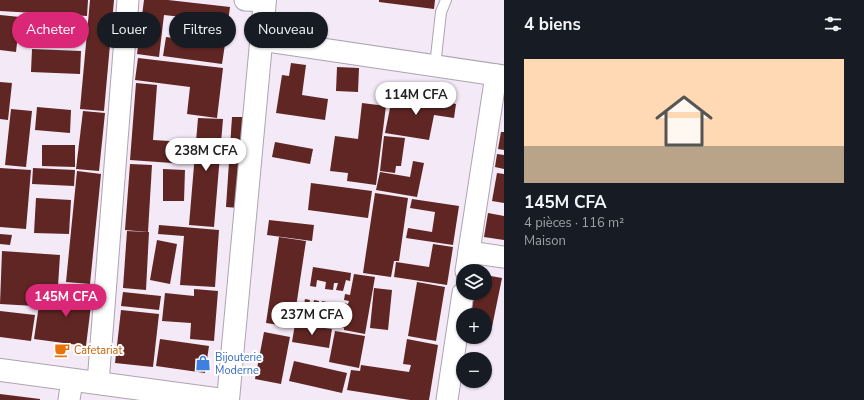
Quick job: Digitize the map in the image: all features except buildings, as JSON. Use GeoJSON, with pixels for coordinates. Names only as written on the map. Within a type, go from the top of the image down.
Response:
{"type":"FeatureCollection","features":[{"type":"Feature","properties":{"kind":"street"},"geometry":{"type":"LineString","coordinates":[[98,384],[128,0]]}},
{"type":"Feature","properties":{"kind":"street"},"geometry":{"type":"LineString","coordinates":[[258,0],[259,12]]}},
{"type":"Feature","properties":{"kind":"street"},"geometry":{"type":"LineString","coordinates":[[228,400],[260,48]]}},
{"type":"Feature","properties":{"kind":"street"},"geometry":{"type":"LineString","coordinates":[[315,48],[500,76],[468,261],[504,257]]}},
{"type":"Feature","properties":{"kind":"street"},"geometry":{"type":"LineString","coordinates":[[447,400],[462,300]]}},
{"type":"Feature","properties":{"kind":"street"},"geometry":{"type":"LineString","coordinates":[[0,370],[70,390],[98,384],[223,400]]}},
{"type":"Feature","properties":{"kind":"lane"},"geometry":{"type":"LineString","coordinates":[[435,66],[441,12],[446,0]]}},
{"type":"Feature","properties":{"kind":"place","name":"Cafetariat"},"geometry":{"type":"Point","coordinates":[62,350]}},
{"type":"Feature","properties":{"kind":"place","name":"Bijouterie Moderne"},"geometry":{"type":"Point","coordinates":[203,363]}}]}
